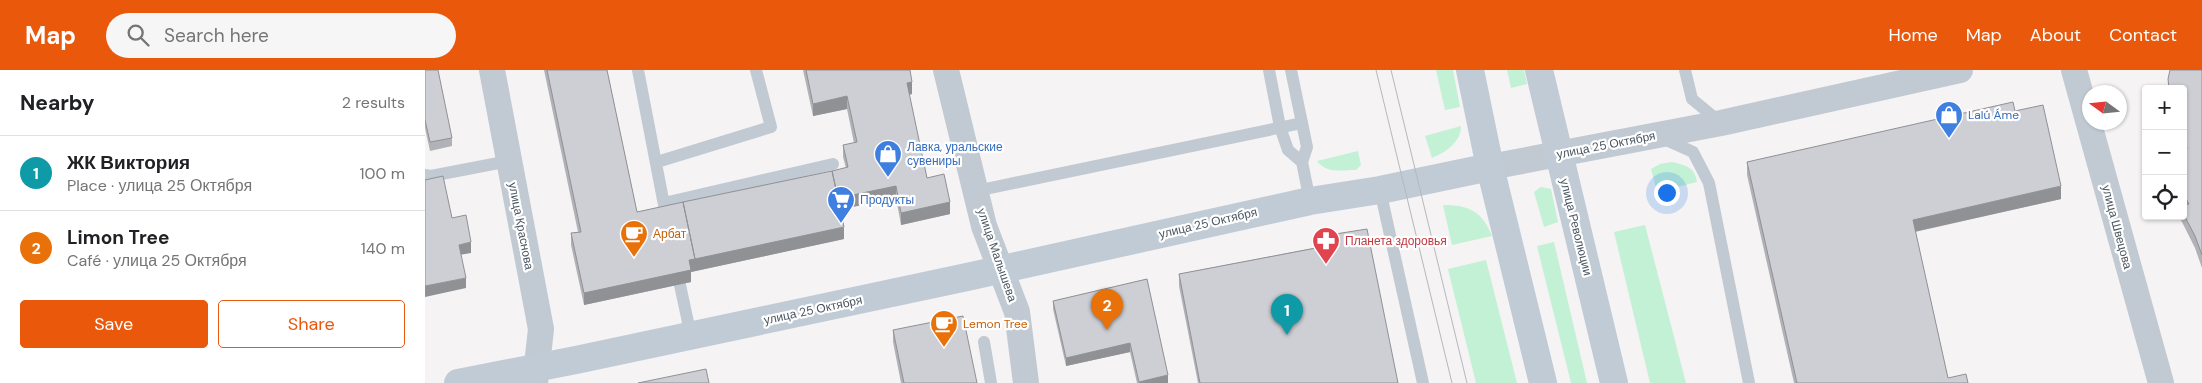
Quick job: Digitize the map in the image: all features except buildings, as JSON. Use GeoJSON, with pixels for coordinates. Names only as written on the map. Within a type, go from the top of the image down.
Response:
{"type":"FeatureCollection","features":[{"type":"Feature","properties":{"kind":"street","name":"улица Краснова"},"geometry":{"type":"LineString","coordinates":[[492,70],[541,329],[536,375]]}},
{"type":"Feature","properties":{"kind":"street","name":"улица Малышева"},"geometry":{"type":"LineString","coordinates":[[946,70],[984,226],[1017,312],[1026,383]]}},
{"type":"Feature","properties":{"kind":"street"},"geometry":{"type":"LineString","coordinates":[[1470,70],[1490,167],[1543,383]]}},
{"type":"Feature","properties":{"kind":"street","name":"улица Революции"},"geometry":{"type":"LineString","coordinates":[[1539,70],[1614,383]]}},
{"type":"Feature","properties":{"kind":"street","name":"улица 25 Октября"},"geometry":{"type":"LineString","coordinates":[[458,383],[536,375],[691,336],[1310,201],[1380,190],[1721,123],[1960,70]]}},
{"type":"Feature","properties":{"kind":"street","name":"улица Швецова"},"geometry":{"type":"LineString","coordinates":[[2075,70],[2161,383]]}},
{"type":"Feature","properties":{"kind":"lane"},"geometry":{"type":"LineString","coordinates":[[638,70],[667,218]]}},
{"type":"Feature","properties":{"kind":"lane"},"geometry":{"type":"LineString","coordinates":[[657,162],[771,127],[756,70]]}},
{"type":"Feature","properties":{"kind":"lane"},"geometry":{"type":"LineString","coordinates":[[1269,70],[1280,127],[1288,150],[1302,162]]}},
{"type":"Feature","properties":{"kind":"lane"},"geometry":{"type":"LineString","coordinates":[[1291,70],[1307,147],[1302,162],[1310,201]]}},
{"type":"Feature","properties":{"kind":"lane"},"geometry":{"type":"LineString","coordinates":[[1685,70],[1692,99],[1721,123]]}},
{"type":"Feature","properties":{"kind":"lane"},"geometry":{"type":"LineString","coordinates":[[976,192],[1302,123]]}},
{"type":"Feature","properties":{"kind":"lane"},"geometry":{"type":"LineString","coordinates":[[1657,135],[1693,152],[1709,183],[1749,383]]}},
{"type":"Feature","properties":{"kind":"lane"},"geometry":{"type":"LineString","coordinates":[[425,175],[431,176],[509,161]]}},
{"type":"Feature","properties":{"kind":"lane"},"geometry":{"type":"LineString","coordinates":[[664,203],[833,164]]}},
{"type":"Feature","properties":{"kind":"lane"},"geometry":{"type":"LineString","coordinates":[[1380,190],[1423,383]]}},
{"type":"Feature","properties":{"kind":"lane"},"geometry":{"type":"LineString","coordinates":[[681,285],[691,336]]}},
{"type":"Feature","properties":{"kind":"lane"},"geometry":{"type":"LineString","coordinates":[[984,342],[991,383]]}},
{"type":"Feature","properties":{"kind":"green space"},"geometry":{"type":"Polygon","coordinates":[[[1436,70],[1453,70],[1460,107],[1445,110],[1436,70]]]}},
{"type":"Feature","properties":{"kind":"green space"},"geometry":{"type":"Polygon","coordinates":[[[1507,70],[1524,70],[1527,84],[1511,88],[1507,70]]]}},
{"type":"Feature","properties":{"kind":"green space"},"geometry":{"type":"Polygon","coordinates":[[[1461,126],[1456,142],[1432,158],[1425,136],[1461,126]]]}},
{"type":"Feature","properties":{"kind":"green space"},"geometry":{"type":"Polygon","coordinates":[[[1358,151],[1361,165],[1356,170],[1330,170],[1317,161],[1358,151]]]}},
{"type":"Feature","properties":{"kind":"green space"},"geometry":{"type":"Polygon","coordinates":[[[1672,162],[1692,170],[1697,182],[1657,192],[1651,169],[1660,164],[1672,162]]]}},
{"type":"Feature","properties":{"kind":"green space"},"geometry":{"type":"Polygon","coordinates":[[[1541,187],[1551,189],[1558,222],[1544,227],[1534,192],[1541,187]]]}},
{"type":"Feature","properties":{"kind":"green space"},"geometry":{"type":"Polygon","coordinates":[[[1443,205],[1460,206],[1474,211],[1484,221],[1492,236],[1452,245],[1443,205]]]}},
{"type":"Feature","properties":{"kind":"green space"},"geometry":{"type":"Polygon","coordinates":[[[1645,225],[1686,383],[1650,383],[1614,232],[1645,225]]]}},
{"type":"Feature","properties":{"kind":"green space"},"geometry":{"type":"Polygon","coordinates":[[[1554,242],[1587,383],[1571,383],[1537,246],[1554,242]]]}},
{"type":"Feature","properties":{"kind":"green space"},"geometry":{"type":"Polygon","coordinates":[[[1486,260],[1517,383],[1476,383],[1448,269],[1486,260]]]}},
{"type":"Feature","properties":{"kind":"tram line"},"geometry":{"type":"LineString","coordinates":[[1376,70],[1452,383]]}},
{"type":"Feature","properties":{"kind":"tram line"},"geometry":{"type":"LineString","coordinates":[[1391,70],[1467,383]]}},
{"type":"Feature","properties":{"kind":"place","name":"Lalú Áme"},"geometry":{"type":"Point","coordinates":[1949,139]}},
{"type":"Feature","properties":{"kind":"place","name":"Лавка, уральские сувениры"},"geometry":{"type":"Point","coordinates":[888,178]}},
{"type":"Feature","properties":{"kind":"place","name":"Продукты"},"geometry":{"type":"Point","coordinates":[841,224]}},
{"type":"Feature","properties":{"kind":"place","name":"Арбат"},"geometry":{"type":"Point","coordinates":[634,258]}},
{"type":"Feature","properties":{"kind":"place","name":"Планета здоровья"},"geometry":{"type":"Point","coordinates":[1326,265]}},
{"type":"Feature","properties":{"kind":"place","name":"Limon Tree"},"geometry":{"type":"Point","coordinates":[1107,330]}},
{"type":"Feature","properties":{"kind":"place","name":"ЖК Виктория"},"geometry":{"type":"Point","coordinates":[1287,335]}},
{"type":"Feature","properties":{"kind":"place","name":"Lemon Tree"},"geometry":{"type":"Point","coordinates":[944,348]}}]}
